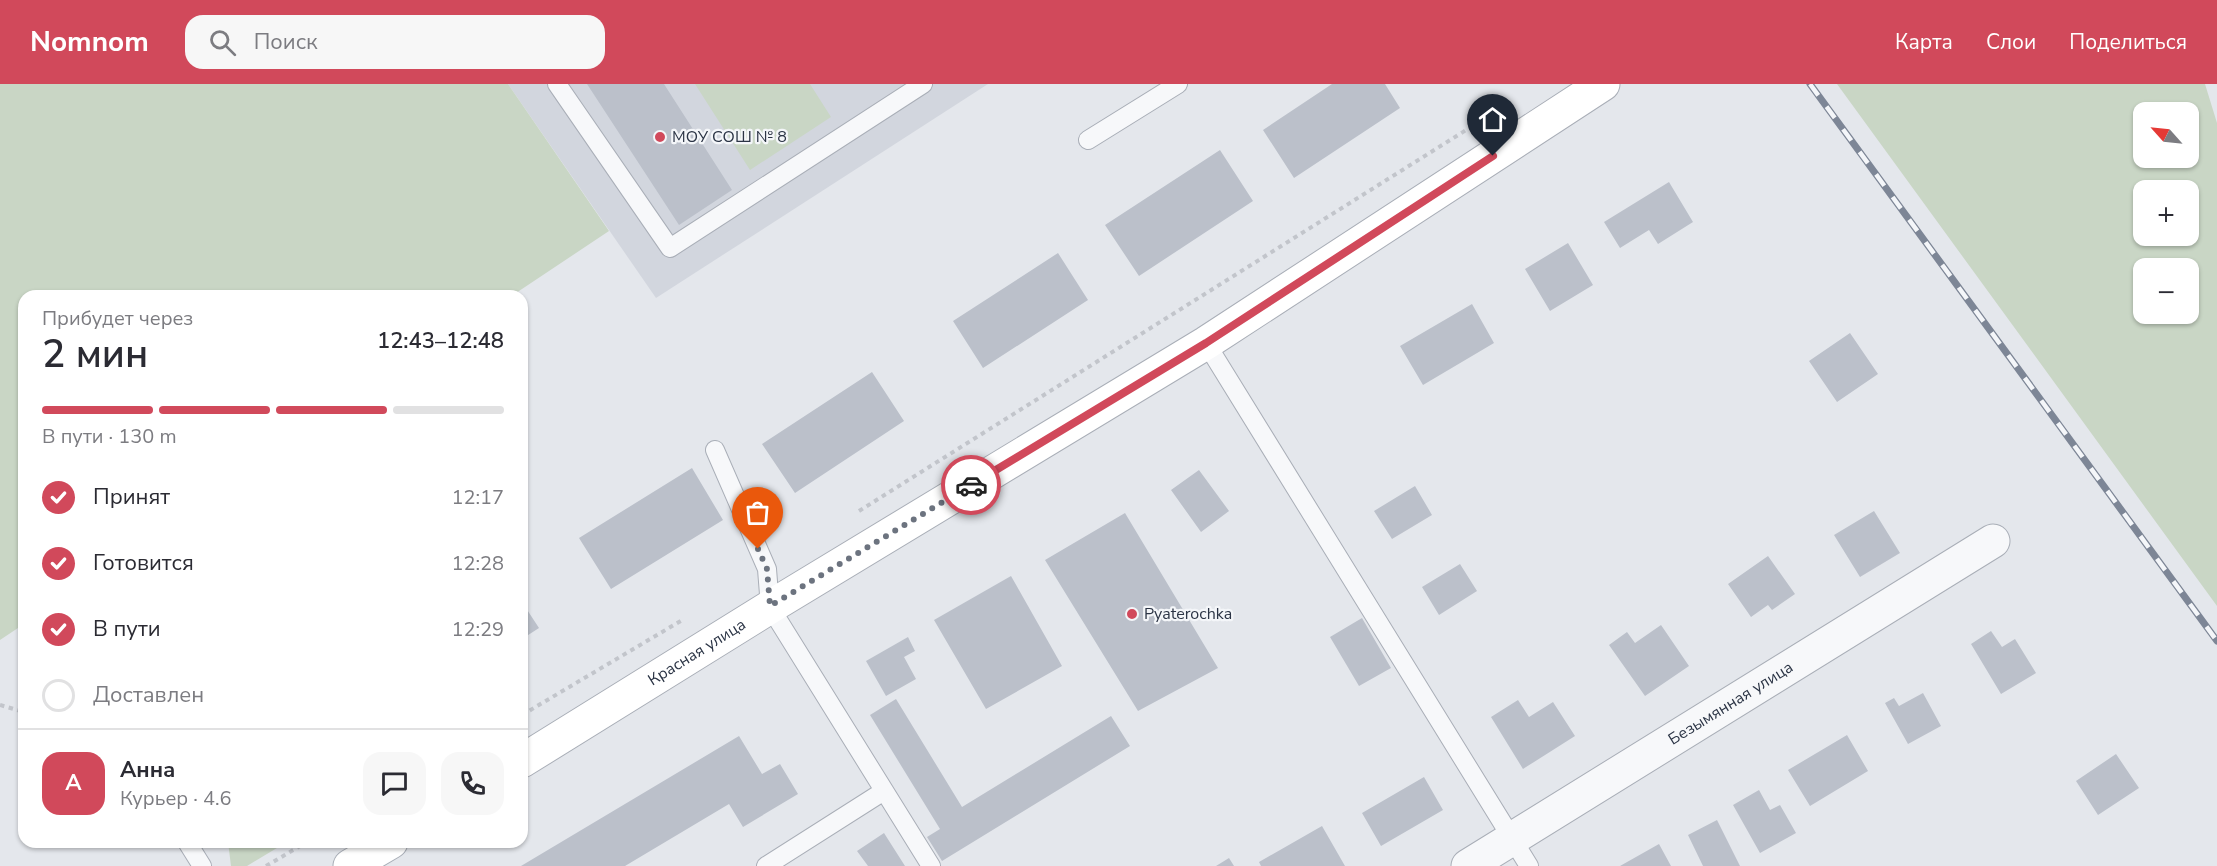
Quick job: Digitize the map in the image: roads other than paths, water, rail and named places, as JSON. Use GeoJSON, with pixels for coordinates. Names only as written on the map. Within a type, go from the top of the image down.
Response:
{"type":"FeatureCollection","features":[{"type":"Feature","properties":{"kind":"street","name":"Красная улица"},"geometry":{"type":"LineString","coordinates":[[528,757],[770,606],[1206,343],[1592,87]]}},
{"type":"Feature","properties":{"kind":"street","name":"Безымянная улица"},"geometry":{"type":"LineString","coordinates":[[1468,866],[1521,853],[1993,541]]}},
{"type":"Feature","properties":{"kind":"street"},"geometry":{"type":"LineString","coordinates":[[350,866],[390,851]]}},
{"type":"Feature","properties":{"kind":"lane"},"geometry":{"type":"LineString","coordinates":[[557,84],[670,248],[923,84]]}},
{"type":"Feature","properties":{"kind":"lane"},"geometry":{"type":"LineString","coordinates":[[1088,140],[1178,84]]}},
{"type":"Feature","properties":{"kind":"lane"},"geometry":{"type":"LineString","coordinates":[[1206,343],[1521,853]]}},
{"type":"Feature","properties":{"kind":"lane"},"geometry":{"type":"LineString","coordinates":[[715,450],[767,569],[770,606],[931,866]]}},
{"type":"Feature","properties":{"kind":"lane"},"geometry":{"type":"LineString","coordinates":[[766,866],[884,791]]}},
{"type":"Feature","properties":{"kind":"lane"},"geometry":{"type":"LineString","coordinates":[[192,848],[202,866]]}},
{"type":"Feature","properties":{"kind":"railway"},"geometry":{"type":"LineString","coordinates":[[1810,84],[2217,641]]}},
{"type":"Feature","properties":{"kind":"place","name":"МОУ СОШ № 8"},"geometry":{"type":"Point","coordinates":[660,137]}},
{"type":"Feature","properties":{"kind":"place","name":"Pyaterochka"},"geometry":{"type":"Point","coordinates":[1132,614]}}]}
